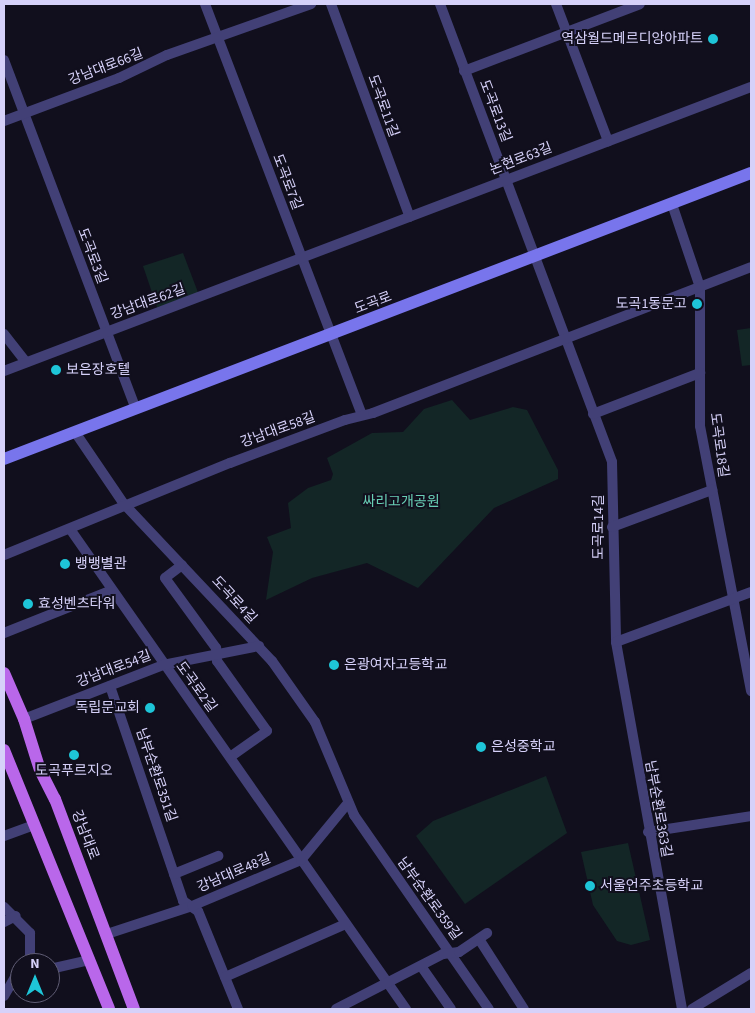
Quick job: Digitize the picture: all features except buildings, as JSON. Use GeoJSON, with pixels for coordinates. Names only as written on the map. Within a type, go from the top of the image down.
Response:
{"type":"FeatureCollection","features":[{"type":"Feature","properties":{"kind":"main road","name":"도곡로"},"geometry":{"type":"LineString","coordinates":[[4,459],[751,173]]}},
{"type":"Feature","properties":{"kind":"main road","name":"강남대로"},"geometry":{"type":"LineString","coordinates":[[4,673],[24,719],[40,770],[55,799],[134,1009]]}},
{"type":"Feature","properties":{"kind":"main road"},"geometry":{"type":"LineString","coordinates":[[4,753],[90,960],[108,1009]]}},
{"type":"Feature","properties":{"kind":"street","name":"도곡로7길"},"geometry":{"type":"LineString","coordinates":[[205,4],[362,415]]}},
{"type":"Feature","properties":{"kind":"street","name":"강남대로66길"},"geometry":{"type":"LineString","coordinates":[[4,121],[311,4]]}},
{"type":"Feature","properties":{"kind":"street","name":"도곡로11길"},"geometry":{"type":"LineString","coordinates":[[331,4],[410,217]]}},
{"type":"Feature","properties":{"kind":"street","name":"도곡로13길"},"geometry":{"type":"LineString","coordinates":[[440,4],[536,256]]}},
{"type":"Feature","properties":{"kind":"street"},"geometry":{"type":"LineString","coordinates":[[556,4],[608,141]]}},
{"type":"Feature","properties":{"kind":"street"},"geometry":{"type":"LineString","coordinates":[[464,71],[640,4]]}},
{"type":"Feature","properties":{"kind":"street","name":"도곡로3길"},"geometry":{"type":"LineString","coordinates":[[4,60],[136,409]]}},
{"type":"Feature","properties":{"kind":"street","name":"논현로63길"},"geometry":{"type":"LineString","coordinates":[[301,258],[751,87]]}},
{"type":"Feature","properties":{"kind":"street","name":"도곡로18길"},"geometry":{"type":"LineString","coordinates":[[672,204],[700,287],[700,426],[751,691]]}},
{"type":"Feature","properties":{"kind":"street","name":"도곡로14길"},"geometry":{"type":"LineString","coordinates":[[536,256],[564,339],[612,462],[616,642]]}},
{"type":"Feature","properties":{"kind":"street","name":"강남대로62길"},"geometry":{"type":"LineString","coordinates":[[4,371],[301,258]]}},
{"type":"Feature","properties":{"kind":"street","name":"강남대로58길"},"geometry":{"type":"LineString","coordinates":[[4,555],[70,529],[124,504],[751,267]]}},
{"type":"Feature","properties":{"kind":"street"},"geometry":{"type":"LineString","coordinates":[[4,334],[26,362]]}},
{"type":"Feature","properties":{"kind":"street"},"geometry":{"type":"LineString","coordinates":[[593,414],[700,373]]}},
{"type":"Feature","properties":{"kind":"street","name":"도곡로4길"},"geometry":{"type":"LineString","coordinates":[[74,432],[124,504],[258,646],[315,722],[348,803]]}},
{"type":"Feature","properties":{"kind":"street"},"geometry":{"type":"LineString","coordinates":[[612,527],[712,490]]}},
{"type":"Feature","properties":{"kind":"street","name":"도곡로2길"},"geometry":{"type":"LineString","coordinates":[[70,529],[406,1009]]}},
{"type":"Feature","properties":{"kind":"street"},"geometry":{"type":"LineString","coordinates":[[182,565],[165,578],[217,654],[218,660],[267,730],[230,757]]}},
{"type":"Feature","properties":{"kind":"street"},"geometry":{"type":"LineString","coordinates":[[4,633],[112,590]]}},
{"type":"Feature","properties":{"kind":"street"},"geometry":{"type":"LineString","coordinates":[[616,642],[751,592]]}},
{"type":"Feature","properties":{"kind":"street","name":"남부순환로363길"},"geometry":{"type":"LineString","coordinates":[[616,642],[648,832],[682,1009]]}},
{"type":"Feature","properties":{"kind":"street","name":"강남대로54길"},"geometry":{"type":"LineString","coordinates":[[24,719],[164,665],[258,646]]}},
{"type":"Feature","properties":{"kind":"street","name":"남부순환로351길"},"geometry":{"type":"LineString","coordinates":[[110,686],[183,901],[198,911],[238,1009]]}},
{"type":"Feature","properties":{"kind":"street","name":"강남대로48길"},"geometry":{"type":"LineString","coordinates":[[107,934],[192,906],[301,860],[348,803]]}},
{"type":"Feature","properties":{"kind":"street","name":"남부순환로359길"},"geometry":{"type":"LineString","coordinates":[[348,803],[489,1009]]}},
{"type":"Feature","properties":{"kind":"street"},"geometry":{"type":"LineString","coordinates":[[648,832],[751,816]]}},
{"type":"Feature","properties":{"kind":"street"},"geometry":{"type":"LineString","coordinates":[[4,836],[34,826]]}},
{"type":"Feature","properties":{"kind":"street"},"geometry":{"type":"LineString","coordinates":[[174,874],[218,856]]}},
{"type":"Feature","properties":{"kind":"street"},"geometry":{"type":"LineString","coordinates":[[4,906],[16,916],[30,933],[30,953]]}},
{"type":"Feature","properties":{"kind":"street"},"geometry":{"type":"LineString","coordinates":[[4,922],[16,916]]}},
{"type":"Feature","properties":{"kind":"street"},"geometry":{"type":"LineString","coordinates":[[225,977],[346,924]]}},
{"type":"Feature","properties":{"kind":"street"},"geometry":{"type":"LineString","coordinates":[[343,1008],[450,952],[460,952],[483,936],[524,1009]]}},
{"type":"Feature","properties":{"kind":"street"},"geometry":{"type":"LineString","coordinates":[[60,967],[90,960]]}},
{"type":"Feature","properties":{"kind":"street"},"geometry":{"type":"LineString","coordinates":[[421,966],[451,1009]]}},
{"type":"Feature","properties":{"kind":"street"},"geometry":{"type":"LineString","coordinates":[[692,1009],[751,973]]}},
{"type":"Feature","properties":{"kind":"green space"},"geometry":{"type":"Polygon","coordinates":[[[183,253],[199,295],[158,310],[143,266],[183,253]]]}},
{"type":"Feature","properties":{"kind":"green space"},"geometry":{"type":"Polygon","coordinates":[[[751,328],[751,365],[742,366],[737,330],[751,328]]]}},
{"type":"Feature","properties":{"kind":"green space","name":"싸리고개공원"},"geometry":{"type":"Polygon","coordinates":[[[452,400],[470,420],[513,407],[527,410],[558,470],[558,479],[494,508],[418,588],[367,563],[312,578],[266,600],[273,552],[267,537],[291,528],[288,503],[308,488],[331,480],[333,474],[327,458],[372,433],[403,432],[424,409],[452,400]]]}},
{"type":"Feature","properties":{"kind":"green space"},"geometry":{"type":"Polygon","coordinates":[[[546,776],[567,833],[465,904],[416,836],[433,821],[546,776]]]}},
{"type":"Feature","properties":{"kind":"green space"},"geometry":{"type":"Polygon","coordinates":[[[628,843],[650,940],[631,945],[617,941],[593,905],[581,852],[628,843]]]}},
{"type":"Feature","properties":{"kind":"place","name":"역삼월드메르디앙아파트"},"geometry":{"type":"Point","coordinates":[713,39]}},
{"type":"Feature","properties":{"kind":"place","name":"도곡1동문고"},"geometry":{"type":"Point","coordinates":[697,304]}},
{"type":"Feature","properties":{"kind":"place","name":"보은장호텔"},"geometry":{"type":"Point","coordinates":[56,370]}},
{"type":"Feature","properties":{"kind":"place","name":"뱅뱅별관"},"geometry":{"type":"Point","coordinates":[65,564]}},
{"type":"Feature","properties":{"kind":"place","name":"효성벤츠타워"},"geometry":{"type":"Point","coordinates":[28,604]}},
{"type":"Feature","properties":{"kind":"place","name":"은광여자고등학교"},"geometry":{"type":"Point","coordinates":[334,665]}},
{"type":"Feature","properties":{"kind":"place","name":"독립문교회"},"geometry":{"type":"Point","coordinates":[150,708]}},
{"type":"Feature","properties":{"kind":"place","name":"은성중학교"},"geometry":{"type":"Point","coordinates":[481,747]}},
{"type":"Feature","properties":{"kind":"place","name":"도곡푸르지오"},"geometry":{"type":"Point","coordinates":[74,755]}},
{"type":"Feature","properties":{"kind":"place","name":"서울언주초등학교"},"geometry":{"type":"Point","coordinates":[590,886]}}]}
